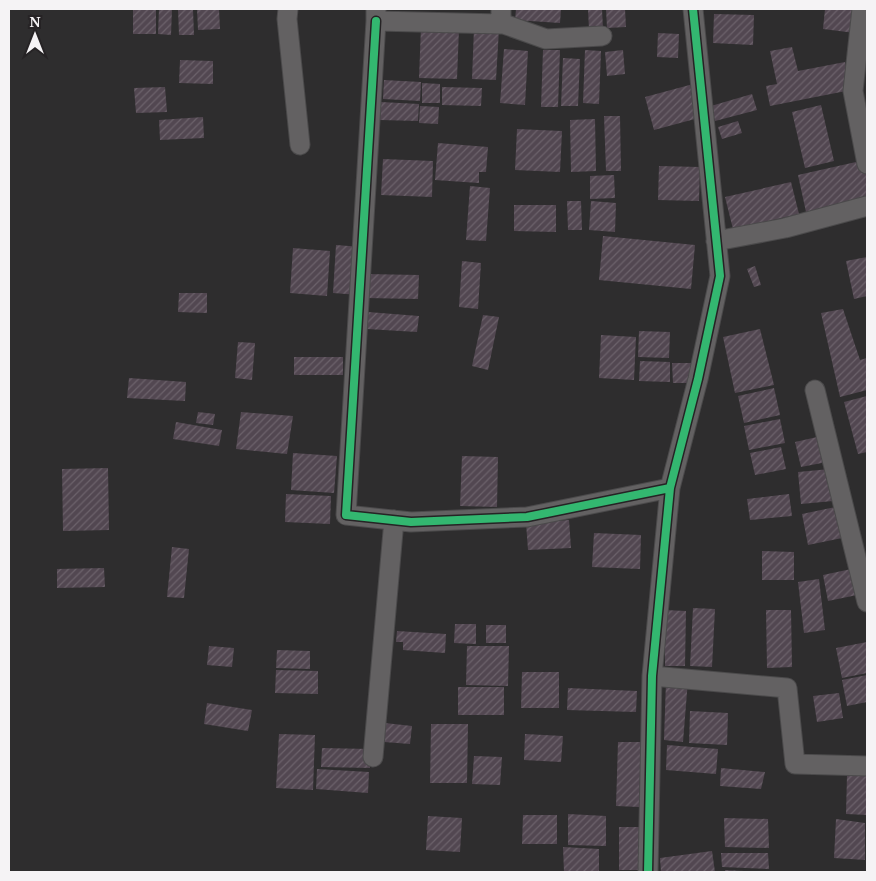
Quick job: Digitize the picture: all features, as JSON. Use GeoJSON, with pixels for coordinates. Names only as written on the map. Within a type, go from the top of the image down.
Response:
{"type":"FeatureCollection","features":[{"type":"Feature","properties":{"kind":"street"},"geometry":{"type":"LineString","coordinates":[[288,9],[287,19],[300,145]]}},
{"type":"Feature","properties":{"kind":"street"},"geometry":{"type":"LineString","coordinates":[[648,872],[652,676],[670,488],[698,379],[720,276],[693,9]]}},
{"type":"Feature","properties":{"kind":"street"},"geometry":{"type":"LineString","coordinates":[[862,9],[854,91],[867,164]]}},
{"type":"Feature","properties":{"kind":"street"},"geometry":{"type":"LineString","coordinates":[[602,36],[546,39],[501,16],[376,15],[346,515],[411,522],[527,517],[670,488]]}},
{"type":"Feature","properties":{"kind":"street"},"geometry":{"type":"LineString","coordinates":[[716,241],[785,228],[867,206]]}},
{"type":"Feature","properties":{"kind":"street"},"geometry":{"type":"LineString","coordinates":[[815,390],[867,602]]}},
{"type":"Feature","properties":{"kind":"street"},"geometry":{"type":"LineString","coordinates":[[373,757],[394,520]]}},
{"type":"Feature","properties":{"kind":"street"},"geometry":{"type":"LineString","coordinates":[[652,676],[787,688],[796,764],[867,766]]}},
{"type":"Feature","properties":{"kind":"building"},"geometry":{"type":"Polygon","coordinates":[[[133,9],[156,9],[156,34],[133,34],[133,9]]]}},
{"type":"Feature","properties":{"kind":"building"},"geometry":{"type":"Polygon","coordinates":[[[159,9],[172,9],[171,35],[158,34],[159,9]]]}},
{"type":"Feature","properties":{"kind":"building"},"geometry":{"type":"Polygon","coordinates":[[[178,9],[193,9],[194,35],[179,35],[178,9]]]}},
{"type":"Feature","properties":{"kind":"building"},"geometry":{"type":"Polygon","coordinates":[[[197,9],[219,9],[220,29],[198,30],[197,9]]]}},
{"type":"Feature","properties":{"kind":"building"},"geometry":{"type":"Polygon","coordinates":[[[516,9],[561,9],[560,23],[515,20],[516,9]]]}},
{"type":"Feature","properties":{"kind":"building"},"geometry":{"type":"Polygon","coordinates":[[[588,9],[602,9],[603,29],[589,30],[588,9]]]}},
{"type":"Feature","properties":{"kind":"building"},"geometry":{"type":"Polygon","coordinates":[[[606,9],[625,9],[626,27],[607,28],[606,9]]]}},
{"type":"Feature","properties":{"kind":"building"},"geometry":{"type":"Polygon","coordinates":[[[825,9],[866,9],[863,34],[823,29],[825,9]]]}},
{"type":"Feature","properties":{"kind":"building"},"geometry":{"type":"Polygon","coordinates":[[[714,14],[754,15],[753,45],[713,43],[714,14]]]}},
{"type":"Feature","properties":{"kind":"building"},"geometry":{"type":"Polygon","coordinates":[[[421,27],[459,29],[457,79],[419,78],[421,27]]]}},
{"type":"Feature","properties":{"kind":"building"},"geometry":{"type":"Polygon","coordinates":[[[474,28],[499,29],[496,80],[472,79],[474,28]]]}},
{"type":"Feature","properties":{"kind":"building"},"geometry":{"type":"Polygon","coordinates":[[[658,33],[679,34],[678,58],[657,57],[658,33]]]}},
{"type":"Feature","properties":{"kind":"building"},"geometry":{"type":"Polygon","coordinates":[[[792,47],[798,71],[845,62],[851,90],[770,106],[766,86],[777,84],[770,51],[792,47]]]}},
{"type":"Feature","properties":{"kind":"building"},"geometry":{"type":"Polygon","coordinates":[[[504,49],[528,51],[525,105],[500,103],[504,49]]]}},
{"type":"Feature","properties":{"kind":"building"},"geometry":{"type":"Polygon","coordinates":[[[543,50],[560,50],[558,107],[541,107],[543,50]]]}},
{"type":"Feature","properties":{"kind":"building"},"geometry":{"type":"Polygon","coordinates":[[[585,50],[601,51],[599,104],[583,103],[585,50]]]}},
{"type":"Feature","properties":{"kind":"building"},"geometry":{"type":"Polygon","coordinates":[[[623,50],[625,74],[607,76],[605,52],[623,50]]]}},
{"type":"Feature","properties":{"kind":"building"},"geometry":{"type":"Polygon","coordinates":[[[563,58],[580,59],[578,106],[561,106],[563,58]]]}},
{"type":"Feature","properties":{"kind":"building"},"geometry":{"type":"Polygon","coordinates":[[[180,60],[213,61],[213,84],[179,83],[180,60]]]}},
{"type":"Feature","properties":{"kind":"building"},"geometry":{"type":"Polygon","coordinates":[[[384,80],[421,82],[420,101],[383,99],[384,80]]]}},
{"type":"Feature","properties":{"kind":"building"},"geometry":{"type":"Polygon","coordinates":[[[422,83],[440,84],[440,103],[422,103],[422,83]]]}},
{"type":"Feature","properties":{"kind":"building"},"geometry":{"type":"Polygon","coordinates":[[[697,83],[706,116],[654,130],[645,97],[697,83]]]}},
{"type":"Feature","properties":{"kind":"building"},"geometry":{"type":"Polygon","coordinates":[[[165,87],[167,112],[136,113],[134,88],[165,87]]]}},
{"type":"Feature","properties":{"kind":"building"},"geometry":{"type":"Polygon","coordinates":[[[442,87],[482,88],[481,106],[442,105],[442,87]]]}},
{"type":"Feature","properties":{"kind":"building"},"geometry":{"type":"Polygon","coordinates":[[[752,94],[757,110],[715,121],[711,106],[752,94]]]}},
{"type":"Feature","properties":{"kind":"building"},"geometry":{"type":"Polygon","coordinates":[[[381,102],[419,104],[418,121],[380,120],[381,102]]]}},
{"type":"Feature","properties":{"kind":"building"},"geometry":{"type":"Polygon","coordinates":[[[821,105],[834,161],[805,168],[792,112],[821,105]]]}},
{"type":"Feature","properties":{"kind":"building"},"geometry":{"type":"Polygon","coordinates":[[[420,106],[439,107],[438,124],[419,123],[420,106]]]}},
{"type":"Feature","properties":{"kind":"building"},"geometry":{"type":"Polygon","coordinates":[[[604,116],[620,116],[621,171],[606,171],[604,116]]]}},
{"type":"Feature","properties":{"kind":"building"},"geometry":{"type":"Polygon","coordinates":[[[203,117],[204,138],[160,140],[159,120],[203,117]]]}},
{"type":"Feature","properties":{"kind":"building"},"geometry":{"type":"Polygon","coordinates":[[[595,119],[596,171],[571,172],[570,120],[595,119]]]}},
{"type":"Feature","properties":{"kind":"building"},"geometry":{"type":"Polygon","coordinates":[[[738,121],[742,133],[722,139],[718,127],[738,121]]]}},
{"type":"Feature","properties":{"kind":"building"},"geometry":{"type":"Polygon","coordinates":[[[517,129],[562,131],[560,172],[515,170],[517,129]]]}},
{"type":"Feature","properties":{"kind":"building"},"geometry":{"type":"Polygon","coordinates":[[[438,143],[488,147],[486,172],[479,172],[479,183],[435,180],[438,143]]]}},
{"type":"Feature","properties":{"kind":"building"},"geometry":{"type":"Polygon","coordinates":[[[383,159],[433,161],[432,197],[381,195],[383,159]]]}},
{"type":"Feature","properties":{"kind":"building"},"geometry":{"type":"Polygon","coordinates":[[[865,160],[867,198],[806,212],[798,175],[865,160]]]}},
{"type":"Feature","properties":{"kind":"building"},"geometry":{"type":"Polygon","coordinates":[[[659,166],[700,167],[699,201],[658,200],[659,166]]]}},
{"type":"Feature","properties":{"kind":"building"},"geometry":{"type":"Polygon","coordinates":[[[614,175],[615,198],[590,199],[590,176],[614,175]]]}},
{"type":"Feature","properties":{"kind":"building"},"geometry":{"type":"Polygon","coordinates":[[[791,182],[799,214],[733,229],[725,197],[791,182]]]}},
{"type":"Feature","properties":{"kind":"building"},"geometry":{"type":"Polygon","coordinates":[[[470,186],[490,188],[486,241],[466,240],[470,186]]]}},
{"type":"Feature","properties":{"kind":"building"},"geometry":{"type":"Polygon","coordinates":[[[567,201],[581,201],[582,230],[568,230],[567,201]]]}},
{"type":"Feature","properties":{"kind":"building"},"geometry":{"type":"Polygon","coordinates":[[[591,201],[616,203],[615,232],[589,230],[591,201]]]}},
{"type":"Feature","properties":{"kind":"building"},"geometry":{"type":"Polygon","coordinates":[[[514,205],[556,205],[556,232],[514,231],[514,205]]]}},
{"type":"Feature","properties":{"kind":"building"},"geometry":{"type":"Polygon","coordinates":[[[603,236],[695,245],[691,289],[599,280],[603,236]]]}},
{"type":"Feature","properties":{"kind":"building"},"geometry":{"type":"Polygon","coordinates":[[[336,245],[362,247],[359,295],[333,293],[336,245]]]}},
{"type":"Feature","properties":{"kind":"building"},"geometry":{"type":"Polygon","coordinates":[[[293,248],[330,251],[327,296],[290,293],[293,248]]]}},
{"type":"Feature","properties":{"kind":"building"},"geometry":{"type":"Polygon","coordinates":[[[867,257],[867,296],[854,299],[846,261],[867,257]]]}},
{"type":"Feature","properties":{"kind":"building"},"geometry":{"type":"Polygon","coordinates":[[[462,261],[481,263],[478,309],[459,307],[462,261]]]}},
{"type":"Feature","properties":{"kind":"building"},"geometry":{"type":"Polygon","coordinates":[[[755,266],[761,285],[754,287],[747,269],[755,266]]]}},
{"type":"Feature","properties":{"kind":"building"},"geometry":{"type":"Polygon","coordinates":[[[366,274],[419,275],[418,299],[366,298],[366,274]]]}},
{"type":"Feature","properties":{"kind":"building"},"geometry":{"type":"Polygon","coordinates":[[[179,293],[207,293],[207,313],[178,312],[179,293]]]}},
{"type":"Feature","properties":{"kind":"building"},"geometry":{"type":"Polygon","coordinates":[[[843,309],[860,360],[867,358],[867,390],[840,397],[821,313],[843,309]]]}},
{"type":"Feature","properties":{"kind":"building"},"geometry":{"type":"Polygon","coordinates":[[[368,312],[419,316],[417,332],[367,329],[368,312]]]}},
{"type":"Feature","properties":{"kind":"building"},"geometry":{"type":"Polygon","coordinates":[[[483,315],[499,317],[488,370],[472,366],[483,315]]]}},
{"type":"Feature","properties":{"kind":"building"},"geometry":{"type":"Polygon","coordinates":[[[760,329],[774,385],[735,393],[723,337],[760,329]]]}},
{"type":"Feature","properties":{"kind":"building"},"geometry":{"type":"Polygon","coordinates":[[[639,331],[670,332],[669,358],[638,357],[639,331]]]}},
{"type":"Feature","properties":{"kind":"building"},"geometry":{"type":"Polygon","coordinates":[[[601,335],[636,337],[634,380],[599,378],[601,335]]]}},
{"type":"Feature","properties":{"kind":"building"},"geometry":{"type":"Polygon","coordinates":[[[238,342],[255,343],[252,380],[235,378],[238,342]]]}},
{"type":"Feature","properties":{"kind":"building"},"geometry":{"type":"Polygon","coordinates":[[[294,357],[343,357],[343,375],[294,375],[294,357]]]}},
{"type":"Feature","properties":{"kind":"building"},"geometry":{"type":"Polygon","coordinates":[[[640,361],[670,362],[670,382],[639,381],[640,361]]]}},
{"type":"Feature","properties":{"kind":"building"},"geometry":{"type":"Polygon","coordinates":[[[672,363],[692,363],[693,383],[673,383],[672,363]]]}},
{"type":"Feature","properties":{"kind":"building"},"geometry":{"type":"Polygon","coordinates":[[[129,378],[186,382],[185,401],[127,398],[129,378]]]}},
{"type":"Feature","properties":{"kind":"building"},"geometry":{"type":"Polygon","coordinates":[[[774,388],[780,415],[744,423],[738,396],[774,388]]]}},
{"type":"Feature","properties":{"kind":"building"},"geometry":{"type":"Polygon","coordinates":[[[867,396],[867,452],[858,454],[844,402],[867,396]]]}},
{"type":"Feature","properties":{"kind":"building"},"geometry":{"type":"Polygon","coordinates":[[[198,412],[215,414],[213,425],[196,423],[198,412]]]}},
{"type":"Feature","properties":{"kind":"building"},"geometry":{"type":"Polygon","coordinates":[[[241,412],[293,416],[287,454],[236,449],[241,412]]]}},
{"type":"Feature","properties":{"kind":"building"},"geometry":{"type":"Polygon","coordinates":[[[780,419],[785,443],[749,450],[744,426],[780,419]]]}},
{"type":"Feature","properties":{"kind":"building"},"geometry":{"type":"Polygon","coordinates":[[[176,422],[222,430],[219,446],[173,439],[176,422]]]}},
{"type":"Feature","properties":{"kind":"building"},"geometry":{"type":"Polygon","coordinates":[[[826,435],[832,461],[801,467],[795,442],[826,435]]]}},
{"type":"Feature","properties":{"kind":"building"},"geometry":{"type":"Polygon","coordinates":[[[781,447],[786,469],[755,475],[750,453],[781,447]]]}},
{"type":"Feature","properties":{"kind":"building"},"geometry":{"type":"Polygon","coordinates":[[[293,453],[337,456],[334,493],[291,490],[293,453]]]}},
{"type":"Feature","properties":{"kind":"building"},"geometry":{"type":"Polygon","coordinates":[[[462,456],[498,457],[497,507],[460,506],[462,456]]]}},
{"type":"Feature","properties":{"kind":"building"},"geometry":{"type":"Polygon","coordinates":[[[108,468],[109,530],[63,531],[62,469],[108,468]]]}},
{"type":"Feature","properties":{"kind":"building"},"geometry":{"type":"Polygon","coordinates":[[[830,469],[833,501],[801,504],[798,472],[830,469]]]}},
{"type":"Feature","properties":{"kind":"building"},"geometry":{"type":"Polygon","coordinates":[[[286,494],[331,496],[330,524],[285,522],[286,494]]]}},
{"type":"Feature","properties":{"kind":"building"},"geometry":{"type":"Polygon","coordinates":[[[789,494],[792,516],[750,520],[747,499],[789,494]]]}},
{"type":"Feature","properties":{"kind":"building"},"geometry":{"type":"Polygon","coordinates":[[[845,505],[852,536],[808,545],[802,514],[845,505]]]}},
{"type":"Feature","properties":{"kind":"building"},"geometry":{"type":"Polygon","coordinates":[[[569,520],[571,548],[528,550],[526,523],[569,520]]]}},
{"type":"Feature","properties":{"kind":"building"},"geometry":{"type":"Polygon","coordinates":[[[594,533],[641,535],[640,569],[592,567],[594,533]]]}},
{"type":"Feature","properties":{"kind":"building"},"geometry":{"type":"Polygon","coordinates":[[[172,547],[189,549],[184,598],[167,597],[172,547]]]}},
{"type":"Feature","properties":{"kind":"building"},"geometry":{"type":"Polygon","coordinates":[[[762,551],[794,552],[794,580],[762,580],[762,551]]]}},
{"type":"Feature","properties":{"kind":"building"},"geometry":{"type":"Polygon","coordinates":[[[104,568],[105,587],[57,588],[57,569],[104,568]]]}},
{"type":"Feature","properties":{"kind":"building"},"geometry":{"type":"Polygon","coordinates":[[[856,568],[862,594],[828,601],[823,575],[856,568]]]}},
{"type":"Feature","properties":{"kind":"building"},"geometry":{"type":"Polygon","coordinates":[[[819,579],[825,630],[804,633],[798,582],[819,579]]]}},
{"type":"Feature","properties":{"kind":"building"},"geometry":{"type":"Polygon","coordinates":[[[693,608],[715,609],[712,667],[690,666],[693,608]]]}},
{"type":"Feature","properties":{"kind":"building"},"geometry":{"type":"Polygon","coordinates":[[[665,610],[686,611],[685,666],[665,666],[665,610]]]}},
{"type":"Feature","properties":{"kind":"building"},"geometry":{"type":"Polygon","coordinates":[[[766,610],[791,610],[792,667],[767,668],[766,610]]]}},
{"type":"Feature","properties":{"kind":"building"},"geometry":{"type":"Polygon","coordinates":[[[455,624],[476,624],[476,644],[454,643],[455,624]]]}},
{"type":"Feature","properties":{"kind":"building"},"geometry":{"type":"Polygon","coordinates":[[[486,625],[506,625],[506,643],[486,643],[486,625]]]}},
{"type":"Feature","properties":{"kind":"building"},"geometry":{"type":"Polygon","coordinates":[[[397,631],[446,634],[445,653],[403,650],[403,642],[396,642],[397,631]]]}},
{"type":"Feature","properties":{"kind":"building"},"geometry":{"type":"Polygon","coordinates":[[[867,642],[867,673],[842,678],[836,648],[867,642]]]}},
{"type":"Feature","properties":{"kind":"building"},"geometry":{"type":"Polygon","coordinates":[[[209,646],[234,648],[232,667],[207,665],[209,646]]]}},
{"type":"Feature","properties":{"kind":"building"},"geometry":{"type":"Polygon","coordinates":[[[467,646],[509,646],[508,686],[466,685],[467,646]]]}},
{"type":"Feature","properties":{"kind":"building"},"geometry":{"type":"Polygon","coordinates":[[[277,650],[310,651],[310,669],[276,668],[277,650]]]}},
{"type":"Feature","properties":{"kind":"building"},"geometry":{"type":"Polygon","coordinates":[[[276,670],[318,671],[318,694],[275,693],[276,670]]]}},
{"type":"Feature","properties":{"kind":"building"},"geometry":{"type":"Polygon","coordinates":[[[522,672],[559,672],[559,708],[521,708],[522,672]]]}},
{"type":"Feature","properties":{"kind":"building"},"geometry":{"type":"Polygon","coordinates":[[[867,675],[867,702],[847,706],[842,680],[867,675]]]}},
{"type":"Feature","properties":{"kind":"building"},"geometry":{"type":"Polygon","coordinates":[[[688,680],[683,742],[664,740],[666,681],[688,680]]]}},
{"type":"Feature","properties":{"kind":"building"},"geometry":{"type":"Polygon","coordinates":[[[458,687],[504,687],[504,715],[458,715],[458,687]]]}},
{"type":"Feature","properties":{"kind":"building"},"geometry":{"type":"Polygon","coordinates":[[[568,688],[637,691],[636,712],[567,710],[568,688]]]}},
{"type":"Feature","properties":{"kind":"building"},"geometry":{"type":"Polygon","coordinates":[[[839,693],[843,718],[817,722],[813,696],[839,693]]]}},
{"type":"Feature","properties":{"kind":"building"},"geometry":{"type":"Polygon","coordinates":[[[207,703],[252,710],[248,731],[204,724],[207,703]]]}},
{"type":"Feature","properties":{"kind":"building"},"geometry":{"type":"Polygon","coordinates":[[[690,711],[728,713],[727,745],[689,743],[690,711]]]}},
{"type":"Feature","properties":{"kind":"building"},"geometry":{"type":"Polygon","coordinates":[[[385,723],[412,726],[410,744],[384,742],[385,723]]]}},
{"type":"Feature","properties":{"kind":"building"},"geometry":{"type":"Polygon","coordinates":[[[431,724],[468,724],[467,783],[430,783],[431,724]]]}},
{"type":"Feature","properties":{"kind":"building"},"geometry":{"type":"Polygon","coordinates":[[[279,734],[315,735],[313,790],[276,788],[279,734]]]}},
{"type":"Feature","properties":{"kind":"building"},"geometry":{"type":"Polygon","coordinates":[[[525,734],[563,736],[561,762],[524,760],[525,734]]]}},
{"type":"Feature","properties":{"kind":"building"},"geometry":{"type":"Polygon","coordinates":[[[618,742],[641,742],[639,807],[616,806],[618,742]]]}},
{"type":"Feature","properties":{"kind":"building"},"geometry":{"type":"Polygon","coordinates":[[[667,745],[718,749],[716,774],[666,770],[667,745]]]}},
{"type":"Feature","properties":{"kind":"building"},"geometry":{"type":"Polygon","coordinates":[[[322,748],[370,749],[370,768],[321,767],[322,748]]]}},
{"type":"Feature","properties":{"kind":"building"},"geometry":{"type":"Polygon","coordinates":[[[474,756],[502,757],[500,785],[472,784],[474,756]]]}},
{"type":"Feature","properties":{"kind":"building"},"geometry":{"type":"Polygon","coordinates":[[[721,768],[765,772],[761,789],[720,786],[721,768]]]}},
{"type":"Feature","properties":{"kind":"building"},"geometry":{"type":"Polygon","coordinates":[[[317,769],[369,772],[368,793],[316,789],[317,769]]]}},
{"type":"Feature","properties":{"kind":"building"},"geometry":{"type":"Polygon","coordinates":[[[847,775],[867,775],[867,815],[846,814],[847,775]]]}},
{"type":"Feature","properties":{"kind":"building"},"geometry":{"type":"Polygon","coordinates":[[[568,814],[606,816],[606,846],[568,845],[568,814]]]}},
{"type":"Feature","properties":{"kind":"building"},"geometry":{"type":"Polygon","coordinates":[[[523,815],[557,815],[557,844],[522,844],[523,815]]]}},
{"type":"Feature","properties":{"kind":"building"},"geometry":{"type":"Polygon","coordinates":[[[428,816],[462,818],[460,852],[426,850],[428,816]]]}},
{"type":"Feature","properties":{"kind":"building"},"geometry":{"type":"Polygon","coordinates":[[[724,818],[768,819],[769,848],[725,847],[724,818]]]}},
{"type":"Feature","properties":{"kind":"building"},"geometry":{"type":"Polygon","coordinates":[[[836,819],[865,823],[865,860],[834,858],[836,819]]]}},
{"type":"Feature","properties":{"kind":"building"},"geometry":{"type":"Polygon","coordinates":[[[619,827],[640,827],[640,870],[619,870],[619,827]]]}},
{"type":"Feature","properties":{"kind":"building"},"geometry":{"type":"Polygon","coordinates":[[[563,847],[599,849],[599,872],[564,872],[563,847]]]}},
{"type":"Feature","properties":{"kind":"building"},"geometry":{"type":"Polygon","coordinates":[[[712,851],[715,872],[661,872],[660,858],[712,851]]]}},
{"type":"Feature","properties":{"kind":"building"},"geometry":{"type":"Polygon","coordinates":[[[721,853],[768,853],[769,869],[722,867],[721,853]]]}},
{"type":"Feature","properties":{"kind":"building"},"geometry":{"type":"Polygon","coordinates":[[[725,870],[744,871],[744,872],[725,872],[725,870]]]}},
{"type":"Feature","properties":{"kind":"cycle path"},"geometry":{"type":"LineString","coordinates":[[648,872],[652,676],[670,488],[698,379],[720,276],[693,9]]}},
{"type":"Feature","properties":{"kind":"cycle path"},"geometry":{"type":"LineString","coordinates":[[376,21],[346,515],[411,522],[527,517],[670,488]]}}]}
